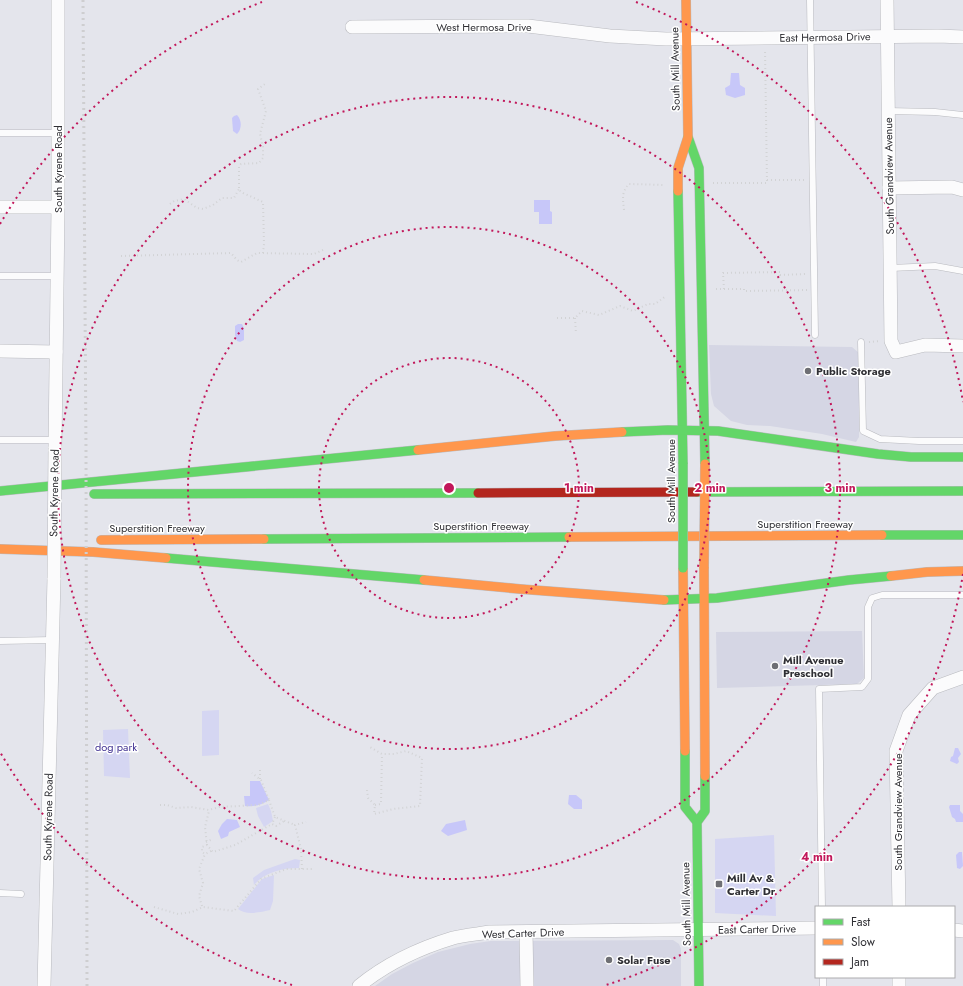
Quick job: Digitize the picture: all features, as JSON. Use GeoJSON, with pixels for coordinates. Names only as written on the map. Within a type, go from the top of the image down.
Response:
{"type":"FeatureCollection","features":[{"type":"Feature","properties":{"kind":"main road","name":"South Mill Avenue"},"geometry":{"type":"LineString","coordinates":[[686,0],[688,137],[699,168],[705,464],[705,811],[697,822],[699,986]]}},
{"type":"Feature","properties":{"kind":"main road","name":"South Mill Avenue"},"geometry":{"type":"LineString","coordinates":[[688,137],[678,168],[683,464],[685,807],[697,822]]}},
{"type":"Feature","properties":{"kind":"main road"},"geometry":{"type":"LineString","coordinates":[[0,491],[555,436],[682,430],[718,431],[878,454],[963,457]]}},
{"type":"Feature","properties":{"kind":"main road"},"geometry":{"type":"LineString","coordinates":[[88,494],[963,491]]}},
{"type":"Feature","properties":{"kind":"main road"},"geometry":{"type":"LineString","coordinates":[[0,495],[64,494]]}},
{"type":"Feature","properties":{"kind":"main road","name":"Superstition Freeway"},"geometry":{"type":"LineString","coordinates":[[96,540],[963,536]]}},
{"type":"Feature","properties":{"kind":"main road"},"geometry":{"type":"LineString","coordinates":[[0,540],[16,540]]}},
{"type":"Feature","properties":{"kind":"main road"},"geometry":{"type":"LineString","coordinates":[[48,540],[64,540]]}},
{"type":"Feature","properties":{"kind":"main road"},"geometry":{"type":"LineString","coordinates":[[0,549],[93,552],[306,569],[520,589],[667,600],[704,599],[849,580],[927,572],[963,571]]}},
{"type":"Feature","properties":{"kind":"street","name":"South Kyrene Road"},"geometry":{"type":"LineString","coordinates":[[44,986],[54,578],[58,207],[58,0]]}},
{"type":"Feature","properties":{"kind":"street","name":"South Grandview Avenue"},"geometry":{"type":"LineString","coordinates":[[887,0],[891,341],[896,352],[925,345],[963,346]]}},
{"type":"Feature","properties":{"kind":"street","name":"West Hermosa Drive"},"geometry":{"type":"LineString","coordinates":[[352,27],[528,26],[610,36],[639,38],[686,38]]}},
{"type":"Feature","properties":{"kind":"street","name":"East Hermosa Drive"},"geometry":{"type":"LineString","coordinates":[[686,38],[887,36],[963,37]]}},
{"type":"Feature","properties":{"kind":"street"},"geometry":{"type":"LineString","coordinates":[[889,188],[952,187],[963,190]]}},
{"type":"Feature","properties":{"kind":"street"},"geometry":{"type":"LineString","coordinates":[[0,207],[58,207]]}},
{"type":"Feature","properties":{"kind":"street"},"geometry":{"type":"LineString","coordinates":[[0,351],[56,352]]}},
{"type":"Feature","properties":{"kind":"street","name":"South Grandview Avenue"},"geometry":{"type":"LineString","coordinates":[[899,906],[896,751],[910,715],[933,688],[963,677]]}},
{"type":"Feature","properties":{"kind":"street","name":"East Carter Drive"},"geometry":{"type":"LineString","coordinates":[[698,930],[815,928]]}},
{"type":"Feature","properties":{"kind":"street","name":"West Carter Drive"},"geometry":{"type":"LineString","coordinates":[[359,986],[376,973],[426,947],[455,938],[490,932],[698,930]]}},
{"type":"Feature","properties":{"kind":"street"},"geometry":{"type":"LineString","coordinates":[[526,932],[527,986]]}},
{"type":"Feature","properties":{"kind":"lane"},"geometry":{"type":"LineString","coordinates":[[810,0],[815,335]]}},
{"type":"Feature","properties":{"kind":"lane"},"geometry":{"type":"LineString","coordinates":[[888,110],[963,115]]}},
{"type":"Feature","properties":{"kind":"lane"},"geometry":{"type":"LineString","coordinates":[[0,133],[58,133]]}},
{"type":"Feature","properties":{"kind":"lane"},"geometry":{"type":"LineString","coordinates":[[891,268],[935,266],[963,271]]}},
{"type":"Feature","properties":{"kind":"lane"},"geometry":{"type":"LineString","coordinates":[[0,276],[57,276]]}},
{"type":"Feature","properties":{"kind":"lane"},"geometry":{"type":"LineString","coordinates":[[861,342],[863,431],[880,439],[963,441]]}},
{"type":"Feature","properties":{"kind":"lane"},"geometry":{"type":"LineString","coordinates":[[0,440],[55,444]]}},
{"type":"Feature","properties":{"kind":"lane"},"geometry":{"type":"LineString","coordinates":[[822,906],[819,689],[862,688],[868,679],[868,607],[872,598],[882,595],[963,595]]}},
{"type":"Feature","properties":{"kind":"lane"},"geometry":{"type":"LineString","coordinates":[[0,641],[52,640]]}},
{"type":"Feature","properties":{"kind":"lane"},"geometry":{"type":"LineString","coordinates":[[0,893],[21,894]]}},
{"type":"Feature","properties":{"kind":"path"},"geometry":{"type":"LineString","coordinates":[[765,46],[767,180]]}},
{"type":"Feature","properties":{"kind":"path"},"geometry":{"type":"LineString","coordinates":[[170,204],[174,200],[184,199],[197,208],[203,209],[213,205],[222,198],[234,198],[239,189],[239,166],[241,164],[259,163],[263,158],[263,147],[260,134],[266,111],[258,89],[265,84]]}},
{"type":"Feature","properties":{"kind":"path"},"geometry":{"type":"LineString","coordinates":[[712,183],[767,183],[767,180],[813,180]]}},
{"type":"Feature","properties":{"kind":"path"},"geometry":{"type":"LineString","coordinates":[[624,210],[623,193],[624,189],[629,184],[666,185]]}},
{"type":"Feature","properties":{"kind":"path"},"geometry":{"type":"LineString","coordinates":[[239,189],[243,193],[263,202],[263,253]]}},
{"type":"Feature","properties":{"kind":"path"},"geometry":{"type":"LineString","coordinates":[[121,256],[231,253],[240,262],[257,253],[314,254],[325,249]]}},
{"type":"Feature","properties":{"kind":"path"},"geometry":{"type":"LineString","coordinates":[[724,289],[724,273],[780,272],[780,275],[814,274]]}},
{"type":"Feature","properties":{"kind":"path"},"geometry":{"type":"LineString","coordinates":[[713,289],[744,288],[744,291],[814,289]]}},
{"type":"Feature","properties":{"kind":"path"},"geometry":{"type":"LineString","coordinates":[[557,318],[575,318],[582,311],[599,314],[620,306],[633,312],[648,304],[655,304],[666,296]]}},
{"type":"Feature","properties":{"kind":"path"},"geometry":{"type":"LineString","coordinates":[[575,318],[576,334]]}},
{"type":"Feature","properties":{"kind":"path"},"geometry":{"type":"LineString","coordinates":[[861,342],[881,341]]}},
{"type":"Feature","properties":{"kind":"path"},"geometry":{"type":"LineString","coordinates":[[368,746],[382,754],[394,754],[406,751],[422,758],[420,806],[393,809],[374,814],[375,805]]}},
{"type":"Feature","properties":{"kind":"path"},"geometry":{"type":"LineString","coordinates":[[375,805],[381,804],[382,754]]}},
{"type":"Feature","properties":{"kind":"path"},"geometry":{"type":"LineString","coordinates":[[260,767],[260,779],[274,817],[272,824]]}},
{"type":"Feature","properties":{"kind":"path"},"geometry":{"type":"LineString","coordinates":[[252,773],[260,779]]}},
{"type":"Feature","properties":{"kind":"path"},"geometry":{"type":"LineString","coordinates":[[367,790],[368,798],[375,805]]}},
{"type":"Feature","properties":{"kind":"path"},"geometry":{"type":"LineString","coordinates":[[160,805],[167,805],[176,808],[191,807],[209,810],[219,807],[258,805],[269,800]]}},
{"type":"Feature","properties":{"kind":"path"},"geometry":{"type":"LineString","coordinates":[[209,810],[205,827],[206,844],[211,851]]}},
{"type":"Feature","properties":{"kind":"path"},"geometry":{"type":"LineString","coordinates":[[274,817],[294,825],[306,822]]}},
{"type":"Feature","properties":{"kind":"path"},"geometry":{"type":"LineString","coordinates":[[202,907],[200,896],[203,883],[199,869],[205,854],[235,845],[272,824],[276,826],[284,821]]}},
{"type":"Feature","properties":{"kind":"path"},"geometry":{"type":"LineString","coordinates":[[294,825],[301,849],[302,869]]}},
{"type":"Feature","properties":{"kind":"path"},"geometry":{"type":"LineString","coordinates":[[205,854],[202,852],[202,847],[213,839]]}},
{"type":"Feature","properties":{"kind":"path"},"geometry":{"type":"LineString","coordinates":[[154,907],[178,914],[192,912],[202,907],[234,911],[261,879],[286,869],[313,868]]}},
{"type":"Feature","properties":{"kind":"shaded area"},"geometry":{"type":"Polygon","coordinates":[[[709,345],[852,347],[859,353],[859,437],[856,442],[822,434],[770,426],[747,425],[731,421],[714,406],[711,394],[709,345]]]}},
{"type":"Feature","properties":{"kind":"shaded area"},"geometry":{"type":"Polygon","coordinates":[[[862,631],[864,678],[857,684],[717,688],[716,632],[862,631]]]}},
{"type":"Feature","properties":{"kind":"shaded area"},"geometry":{"type":"Polygon","coordinates":[[[673,940],[679,944],[681,949],[681,986],[375,986],[392,974],[413,963],[438,952],[470,944],[491,941],[673,940]]]}},
{"type":"Feature","properties":{"kind":"green space"},"geometry":{"type":"Polygon","coordinates":[[[219,710],[219,755],[202,756],[202,711],[219,710]]]}},
{"type":"Feature","properties":{"kind":"green space","name":"dog park"},"geometry":{"type":"Polygon","coordinates":[[[128,729],[130,778],[104,776],[103,730],[128,729]]]}},
{"type":"Feature","properties":{"kind":"green space"},"geometry":{"type":"Polygon","coordinates":[[[268,804],[273,821],[264,827],[258,816],[256,808],[268,804]]]}},
{"type":"Feature","properties":{"kind":"green space"},"geometry":{"type":"Polygon","coordinates":[[[774,835],[776,916],[715,913],[715,839],[774,835]]]}},
{"type":"Feature","properties":{"kind":"green space"},"geometry":{"type":"Polygon","coordinates":[[[295,859],[300,860],[299,868],[274,872],[263,877],[254,885],[253,878],[264,870],[295,859]]]}},
{"type":"Feature","properties":{"kind":"green space"},"geometry":{"type":"Polygon","coordinates":[[[274,875],[273,901],[270,910],[249,913],[238,909],[262,879],[274,875]]]}},
{"type":"Feature","properties":{"kind":"water"},"geometry":{"type":"Polygon","coordinates":[[[731,73],[739,73],[740,85],[745,88],[745,95],[735,98],[726,95],[725,88],[730,85],[731,73]]]}},
{"type":"Feature","properties":{"kind":"water"},"geometry":{"type":"Polygon","coordinates":[[[237,115],[241,124],[240,130],[237,134],[233,131],[232,118],[237,115]]]}},
{"type":"Feature","properties":{"kind":"water"},"geometry":{"type":"Polygon","coordinates":[[[534,200],[550,200],[552,224],[539,224],[539,212],[534,212],[534,200]]]}},
{"type":"Feature","properties":{"kind":"water"},"geometry":{"type":"Polygon","coordinates":[[[242,324],[244,328],[244,340],[240,342],[237,341],[235,335],[235,326],[242,324]]]}},
{"type":"Feature","properties":{"kind":"water"},"geometry":{"type":"Polygon","coordinates":[[[955,748],[958,748],[961,754],[958,758],[959,762],[957,764],[950,761],[955,748]]]}},
{"type":"Feature","properties":{"kind":"water"},"geometry":{"type":"Polygon","coordinates":[[[250,781],[260,781],[269,800],[257,805],[245,806],[244,796],[250,796],[250,781]]]}},
{"type":"Feature","properties":{"kind":"water"},"geometry":{"type":"Polygon","coordinates":[[[569,795],[576,795],[582,800],[582,809],[574,809],[568,804],[569,795]]]}},
{"type":"Feature","properties":{"kind":"water"},"geometry":{"type":"Polygon","coordinates":[[[950,805],[960,805],[960,811],[963,814],[963,822],[956,822],[952,817],[949,807],[950,805]]]}},
{"type":"Feature","properties":{"kind":"water"},"geometry":{"type":"Polygon","coordinates":[[[227,819],[237,820],[240,827],[229,832],[228,836],[221,839],[218,831],[227,819]]]}},
{"type":"Feature","properties":{"kind":"water"},"geometry":{"type":"Polygon","coordinates":[[[465,820],[467,830],[448,836],[441,831],[446,824],[465,820]]]}},
{"type":"Feature","properties":{"kind":"water"},"geometry":{"type":"Polygon","coordinates":[[[959,852],[962,852],[963,866],[960,869],[957,868],[956,855],[959,852]]]}},
{"type":"Feature","properties":{"kind":"railway"},"geometry":{"type":"LineString","coordinates":[[83,0],[87,986]]}},
{"type":"Feature","properties":{"kind":"traffic: fast"},"geometry":{"type":"LineString","coordinates":[[688,137],[699,168],[705,464]]}},
{"type":"Feature","properties":{"kind":"traffic: fast"},"geometry":{"type":"LineString","coordinates":[[678,191],[683,464]]}},
{"type":"Feature","properties":{"kind":"traffic: fast"},"geometry":{"type":"LineString","coordinates":[[622,432],[668,430],[718,431],[878,454],[911,457],[963,457]]}},
{"type":"Feature","properties":{"kind":"traffic: fast"},"geometry":{"type":"LineString","coordinates":[[0,491],[418,450]]}},
{"type":"Feature","properties":{"kind":"traffic: fast"},"geometry":{"type":"LineString","coordinates":[[683,464],[683,568]]}},
{"type":"Feature","properties":{"kind":"traffic: fast"},"geometry":{"type":"LineString","coordinates":[[697,492],[963,491]]}},
{"type":"Feature","properties":{"kind":"traffic: fast"},"geometry":{"type":"LineString","coordinates":[[94,494],[478,493]]}},
{"type":"Feature","properties":{"kind":"traffic: fast"},"geometry":{"type":"LineString","coordinates":[[882,535],[963,535]]}},
{"type":"Feature","properties":{"kind":"traffic: fast"},"geometry":{"type":"LineString","coordinates":[[264,539],[569,537]]}},
{"type":"Feature","properties":{"kind":"traffic: fast"},"geometry":{"type":"LineString","coordinates":[[166,558],[424,580]]}},
{"type":"Feature","properties":{"kind":"traffic: fast"},"geometry":{"type":"LineString","coordinates":[[664,600],[717,598],[849,580],[891,576]]}},
{"type":"Feature","properties":{"kind":"traffic: fast"},"geometry":{"type":"LineString","coordinates":[[685,751],[685,807],[697,822]]}},
{"type":"Feature","properties":{"kind":"traffic: fast"},"geometry":{"type":"LineString","coordinates":[[699,986],[697,822],[705,811],[705,776]]}},
{"type":"Feature","properties":{"kind":"traffic: slow"},"geometry":{"type":"LineString","coordinates":[[678,191],[678,168],[688,137],[686,0]]}},
{"type":"Feature","properties":{"kind":"traffic: slow"},"geometry":{"type":"LineString","coordinates":[[418,450],[555,436],[622,432]]}},
{"type":"Feature","properties":{"kind":"traffic: slow"},"geometry":{"type":"LineString","coordinates":[[704,567],[705,464]]}},
{"type":"Feature","properties":{"kind":"traffic: slow"},"geometry":{"type":"LineString","coordinates":[[569,537],[882,535]]}},
{"type":"Feature","properties":{"kind":"traffic: slow"},"geometry":{"type":"LineString","coordinates":[[101,540],[264,539]]}},
{"type":"Feature","properties":{"kind":"traffic: slow"},"geometry":{"type":"LineString","coordinates":[[0,549],[93,552],[166,558]]}},
{"type":"Feature","properties":{"kind":"traffic: slow"},"geometry":{"type":"LineString","coordinates":[[704,567],[705,776]]}},
{"type":"Feature","properties":{"kind":"traffic: slow"},"geometry":{"type":"LineString","coordinates":[[683,568],[685,751]]}},
{"type":"Feature","properties":{"kind":"traffic: slow"},"geometry":{"type":"LineString","coordinates":[[891,576],[927,572],[963,571]]}},
{"type":"Feature","properties":{"kind":"traffic: slow"},"geometry":{"type":"LineString","coordinates":[[424,580],[664,600]]}},
{"type":"Feature","properties":{"kind":"traffic: jam"},"geometry":{"type":"LineString","coordinates":[[478,493],[697,492]]}},
{"type":"Feature","properties":{"kind":"place","name":"Public Storage"},"geometry":{"type":"Point","coordinates":[808,371]}},
{"type":"Feature","properties":{"kind":"place","name":"Mill Avenue Preschool"},"geometry":{"type":"Point","coordinates":[775,666]}},
{"type":"Feature","properties":{"kind":"place","name":"Mill Av & Carter Dr"},"geometry":{"type":"Point","coordinates":[719,884]}},
{"type":"Feature","properties":{"kind":"place","name":"Solar Fuse"},"geometry":{"type":"Point","coordinates":[609,960]}}]}
